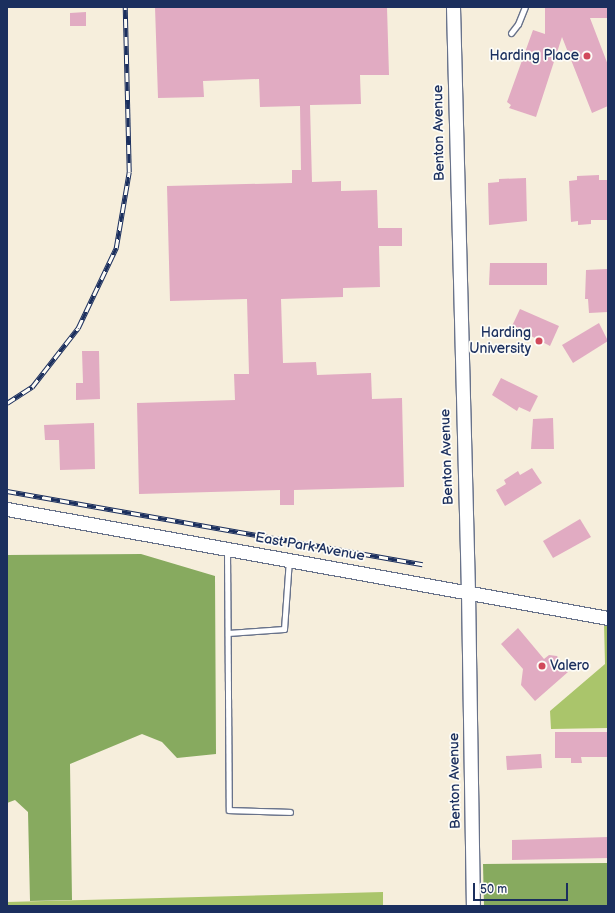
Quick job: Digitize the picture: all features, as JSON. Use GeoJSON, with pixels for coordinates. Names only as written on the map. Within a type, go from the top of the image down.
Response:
{"type":"FeatureCollection","features":[{"type":"Feature","properties":{"kind":"street","name":"Benton Avenue"},"geometry":{"type":"LineString","coordinates":[[453,7],[468,591],[473,906]]}},
{"type":"Feature","properties":{"kind":"street","name":"East Park Avenue"},"geometry":{"type":"LineString","coordinates":[[7,509],[468,591],[608,618]]}},
{"type":"Feature","properties":{"kind":"lane"},"geometry":{"type":"LineString","coordinates":[[511,33],[518,24],[525,7]]}},
{"type":"Feature","properties":{"kind":"lane"},"geometry":{"type":"LineString","coordinates":[[227,549],[229,810],[290,812]]}},
{"type":"Feature","properties":{"kind":"lane"},"geometry":{"type":"LineString","coordinates":[[228,633],[284,629],[289,559]]}},
{"type":"Feature","properties":{"kind":"green space"},"geometry":{"type":"Polygon","coordinates":[[[141,554],[215,576],[216,754],[177,758],[162,742],[142,734],[70,764],[72,900],[30,901],[28,812],[15,800],[7,803],[7,555],[141,554]]]}},
{"type":"Feature","properties":{"kind":"green space"},"geometry":{"type":"Polygon","coordinates":[[[604,623],[608,624],[608,728],[551,729],[550,711],[605,664],[604,623]]]}},
{"type":"Feature","properties":{"kind":"green space"},"geometry":{"type":"Polygon","coordinates":[[[608,863],[608,906],[484,906],[483,864],[608,863]]]}},
{"type":"Feature","properties":{"kind":"green space"},"geometry":{"type":"Polygon","coordinates":[[[383,892],[383,906],[7,906],[7,902],[383,892]]]}},
{"type":"Feature","properties":{"kind":"building"},"geometry":{"type":"Polygon","coordinates":[[[155,7],[387,7],[389,75],[360,75],[361,104],[310,105],[312,182],[341,181],[341,191],[377,190],[378,228],[402,228],[402,246],[379,246],[380,287],[343,288],[343,297],[281,299],[283,363],[316,362],[317,375],[371,373],[372,399],[402,398],[404,487],[294,490],[294,505],[280,505],[280,490],[139,494],[137,403],[235,400],[234,374],[249,374],[247,299],[170,301],[167,186],[292,183],[292,170],[301,170],[300,106],[260,107],[259,79],[203,81],[204,97],[158,98],[155,7]]]}},
{"type":"Feature","properties":{"kind":"building","name":"Harding Place"},"geometry":{"type":"Polygon","coordinates":[[[545,7],[608,7],[608,18],[590,18],[608,65],[608,106],[592,113],[562,37],[536,117],[509,108],[511,105],[507,102],[533,30],[545,34],[545,7]]]}},
{"type":"Feature","properties":{"kind":"building"},"geometry":{"type":"Polygon","coordinates":[[[86,12],[86,26],[70,26],[70,13],[86,12]]]}},
{"type":"Feature","properties":{"kind":"building"},"geometry":{"type":"Polygon","coordinates":[[[599,175],[599,180],[607,180],[608,220],[591,220],[591,224],[578,225],[578,221],[571,222],[569,181],[577,180],[577,176],[599,175]]]}},
{"type":"Feature","properties":{"kind":"building"},"geometry":{"type":"Polygon","coordinates":[[[526,178],[527,221],[489,225],[488,183],[499,182],[499,179],[526,178]]]}},
{"type":"Feature","properties":{"kind":"building"},"geometry":{"type":"Polygon","coordinates":[[[490,263],[547,263],[547,285],[489,285],[490,263]]]}},
{"type":"Feature","properties":{"kind":"building"},"geometry":{"type":"Polygon","coordinates":[[[607,269],[608,312],[589,313],[588,299],[585,299],[586,270],[607,269]]]}},
{"type":"Feature","properties":{"kind":"building"},"geometry":{"type":"Polygon","coordinates":[[[520,309],[559,326],[550,346],[512,326],[520,309]]]}},
{"type":"Feature","properties":{"kind":"building"},"geometry":{"type":"Polygon","coordinates":[[[599,323],[608,341],[573,363],[562,345],[599,323]]]}},
{"type":"Feature","properties":{"kind":"building"},"geometry":{"type":"Polygon","coordinates":[[[82,351],[99,351],[100,399],[76,400],[76,383],[83,383],[82,351]]]}},
{"type":"Feature","properties":{"kind":"building"},"geometry":{"type":"Polygon","coordinates":[[[501,378],[538,396],[530,412],[519,407],[517,411],[492,395],[501,378]]]}},
{"type":"Feature","properties":{"kind":"building"},"geometry":{"type":"Polygon","coordinates":[[[553,418],[554,449],[531,449],[533,419],[553,418]]]}},
{"type":"Feature","properties":{"kind":"building"},"geometry":{"type":"Polygon","coordinates":[[[94,423],[95,469],[60,470],[59,440],[45,440],[44,425],[94,423]]]}},
{"type":"Feature","properties":{"kind":"building"},"geometry":{"type":"Polygon","coordinates":[[[532,468],[542,483],[505,506],[496,490],[506,484],[504,480],[518,471],[520,475],[532,468]]]}},
{"type":"Feature","properties":{"kind":"building"},"geometry":{"type":"Polygon","coordinates":[[[580,519],[591,537],[553,558],[543,541],[580,519]]]}},
{"type":"Feature","properties":{"kind":"building","name":"Valero"},"geometry":{"type":"Polygon","coordinates":[[[518,628],[544,659],[549,655],[557,656],[568,672],[535,701],[521,685],[523,669],[501,644],[518,628]]]}},
{"type":"Feature","properties":{"kind":"building"},"geometry":{"type":"Polygon","coordinates":[[[555,732],[608,732],[608,757],[581,757],[582,763],[571,763],[571,758],[555,758],[555,732]]]}},
{"type":"Feature","properties":{"kind":"building"},"geometry":{"type":"Polygon","coordinates":[[[541,754],[542,768],[507,770],[506,756],[541,754]]]}},
{"type":"Feature","properties":{"kind":"building"},"geometry":{"type":"Polygon","coordinates":[[[608,837],[608,858],[512,860],[512,840],[608,837]]]}},
{"type":"Feature","properties":{"kind":"railway"},"geometry":{"type":"LineString","coordinates":[[7,403],[32,387],[78,328],[116,248],[129,172],[125,7]]}},
{"type":"Feature","properties":{"kind":"railway"},"geometry":{"type":"LineString","coordinates":[[7,491],[423,564]]}},
{"type":"Feature","properties":{"kind":"place","name":"Harding Place"},"geometry":{"type":"Point","coordinates":[587,56]}},
{"type":"Feature","properties":{"kind":"place","name":"Harding University"},"geometry":{"type":"Point","coordinates":[539,341]}},
{"type":"Feature","properties":{"kind":"place","name":"Valero"},"geometry":{"type":"Point","coordinates":[542,666]}}]}
